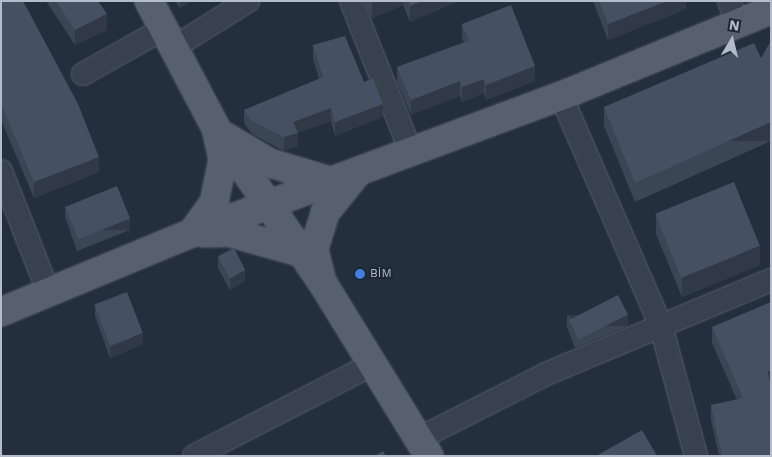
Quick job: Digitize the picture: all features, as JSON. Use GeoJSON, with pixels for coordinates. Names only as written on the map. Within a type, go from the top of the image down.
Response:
{"type":"FeatureCollection","features":[{"type":"Feature","properties":{"kind":"main road"},"geometry":{"type":"LineString","coordinates":[[150,1],[217,130],[298,252],[322,282],[424,447]]}},
{"type":"Feature","properties":{"kind":"main road"},"geometry":{"type":"LineString","coordinates":[[1,312],[192,233],[358,172],[410,149],[562,96],[734,14],[771,10]]}},
{"type":"Feature","properties":{"kind":"main road"},"geometry":{"type":"LineString","coordinates":[[217,130],[270,163],[330,182]]}},
{"type":"Feature","properties":{"kind":"main road"},"geometry":{"type":"LineString","coordinates":[[192,233],[214,203],[222,160],[217,130]]}},
{"type":"Feature","properties":{"kind":"main road"},"geometry":{"type":"LineString","coordinates":[[322,282],[314,249],[325,212],[358,172]]}},
{"type":"Feature","properties":{"kind":"main road"},"geometry":{"type":"LineString","coordinates":[[192,233],[228,232],[298,252]]}},
{"type":"Feature","properties":{"kind":"street"},"geometry":{"type":"LineString","coordinates":[[83,74],[248,1]]}},
{"type":"Feature","properties":{"kind":"street"},"geometry":{"type":"LineString","coordinates":[[351,1],[410,149]]}},
{"type":"Feature","properties":{"kind":"street"},"geometry":{"type":"LineString","coordinates":[[562,96],[661,326],[696,456]]}},
{"type":"Feature","properties":{"kind":"street"},"geometry":{"type":"LineString","coordinates":[[1,171],[48,291]]}},
{"type":"Feature","properties":{"kind":"street"},"geometry":{"type":"LineString","coordinates":[[424,447],[546,374],[771,280]]}},
{"type":"Feature","properties":{"kind":"street"},"geometry":{"type":"LineString","coordinates":[[194,456],[373,364]]}},
{"type":"Feature","properties":{"kind":"building"},"geometry":{"type":"Polygon","coordinates":[[[1,1],[23,1],[78,104],[99,157],[34,182],[1,104],[1,1]]]}},
{"type":"Feature","properties":{"kind":"building"},"geometry":{"type":"Polygon","coordinates":[[[56,1],[98,1],[107,14],[75,30],[56,1]]]}},
{"type":"Feature","properties":{"kind":"building"},"geometry":{"type":"Polygon","coordinates":[[[408,1],[423,1],[410,6],[408,1]]]}},
{"type":"Feature","properties":{"kind":"building"},"geometry":{"type":"Polygon","coordinates":[[[599,1],[667,1],[608,24],[599,1]]]}},
{"type":"Feature","properties":{"kind":"building"},"geometry":{"type":"Polygon","coordinates":[[[511,5],[535,66],[486,85],[484,79],[462,87],[460,81],[411,100],[397,67],[469,41],[462,24],[511,5]]]}},
{"type":"Feature","properties":{"kind":"building"},"geometry":{"type":"Polygon","coordinates":[[[345,36],[364,82],[373,78],[383,104],[335,122],[331,108],[293,122],[298,133],[284,137],[252,121],[244,110],[323,77],[313,45],[345,36]]]}},
{"type":"Feature","properties":{"kind":"building"},"geometry":{"type":"Polygon","coordinates":[[[771,41],[771,122],[635,183],[604,107],[754,43],[761,58],[771,41]]]}},
{"type":"Feature","properties":{"kind":"building"},"geometry":{"type":"Polygon","coordinates":[[[734,182],[760,246],[681,278],[655,214],[734,182]]]}},
{"type":"Feature","properties":{"kind":"building"},"geometry":{"type":"Polygon","coordinates":[[[117,186],[130,218],[78,239],[65,207],[117,186]]]}},
{"type":"Feature","properties":{"kind":"building"},"geometry":{"type":"Polygon","coordinates":[[[234,248],[245,270],[229,278],[218,256],[234,248]]]}},
{"type":"Feature","properties":{"kind":"building"},"geometry":{"type":"Polygon","coordinates":[[[127,292],[143,333],[110,346],[94,305],[127,292]]]}},
{"type":"Feature","properties":{"kind":"building"},"geometry":{"type":"Polygon","coordinates":[[[618,295],[628,315],[579,340],[569,320],[618,295]]]}},
{"type":"Feature","properties":{"kind":"building"},"geometry":{"type":"Polygon","coordinates":[[[771,302],[771,370],[768,372],[771,387],[771,456],[722,456],[711,405],[743,398],[712,327],[771,302]]]}},
{"type":"Feature","properties":{"kind":"building"},"geometry":{"type":"Polygon","coordinates":[[[642,430],[657,456],[596,456],[642,430]]]}},
{"type":"Feature","properties":{"kind":"building"},"geometry":{"type":"Polygon","coordinates":[[[383,451],[386,456],[375,456],[383,451]]]}},
{"type":"Feature","properties":{"kind":"place","name":"BİM"},"geometry":{"type":"Point","coordinates":[360,274]}}]}
